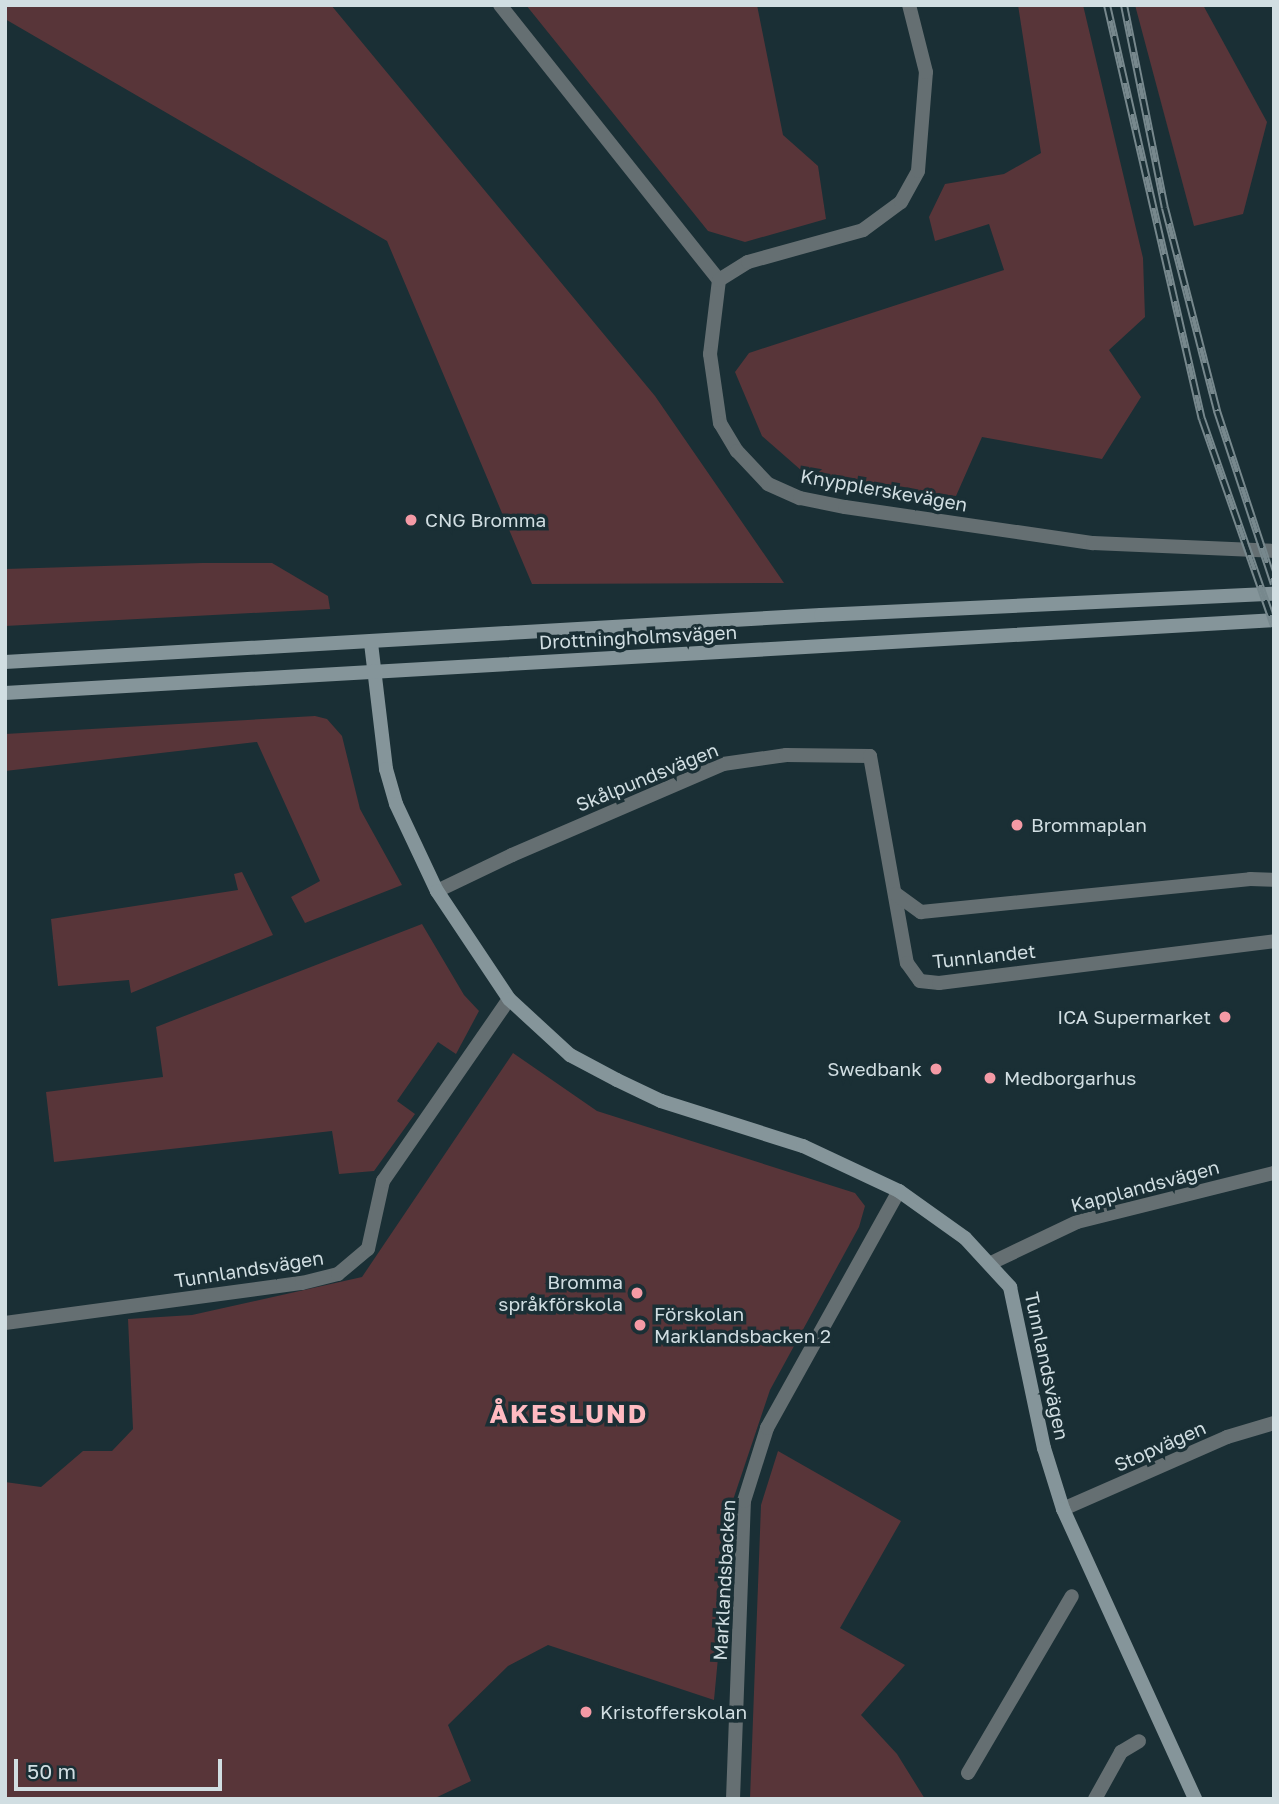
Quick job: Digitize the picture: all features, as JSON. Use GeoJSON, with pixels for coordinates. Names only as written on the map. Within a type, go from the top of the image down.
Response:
{"type":"FeatureCollection","features":[{"type":"Feature","properties":{"kind":"main road","name":"Drottningholmsvägen"},"geometry":{"type":"LineString","coordinates":[[5,662],[821,615],[1274,594]]}},
{"type":"Feature","properties":{"kind":"main road","name":"Drottningholmsvägen"},"geometry":{"type":"LineString","coordinates":[[5,693],[1274,620]]}},
{"type":"Feature","properties":{"kind":"main road","name":"Tunnlandsvägen"},"geometry":{"type":"LineString","coordinates":[[371,642],[389,781],[396,803],[437,891],[509,999],[570,1055],[628,1085],[661,1101],[803,1146],[899,1191],[965,1238],[991,1263],[1010,1287],[1044,1448],[1063,1509],[1195,1799]]}},
{"type":"Feature","properties":{"kind":"street"},"geometry":{"type":"LineString","coordinates":[[500,5],[719,280],[748,262],[863,230],[901,202],[918,170],[926,72],[909,5]]}},
{"type":"Feature","properties":{"kind":"street","name":"Knypplerskevägen"},"geometry":{"type":"LineString","coordinates":[[719,280],[710,354],[720,423],[737,451],[768,484],[800,498],[845,507],[1093,543],[1274,551]]}},
{"type":"Feature","properties":{"kind":"street","name":"Skålpundsvägen"},"geometry":{"type":"LineString","coordinates":[[437,891],[524,850],[723,764],[786,755],[870,756],[896,894]]}},
{"type":"Feature","properties":{"kind":"street"},"geometry":{"type":"LineString","coordinates":[[896,894],[921,912],[1250,879],[1274,880]]}},
{"type":"Feature","properties":{"kind":"street","name":"Tunnlandet"},"geometry":{"type":"LineString","coordinates":[[896,894],[908,963],[920,981],[939,983],[1274,941]]}},
{"type":"Feature","properties":{"kind":"street","name":"Tunnlandsvägen"},"geometry":{"type":"LineString","coordinates":[[5,1323],[303,1283],[338,1275],[368,1249],[383,1181],[509,999]]}},
{"type":"Feature","properties":{"kind":"street","name":"Kapplandsvägen"},"geometry":{"type":"LineString","coordinates":[[991,1263],[1077,1222],[1274,1173]]}},
{"type":"Feature","properties":{"kind":"street","name":"Marklandsbacken"},"geometry":{"type":"LineString","coordinates":[[733,1799],[744,1501],[767,1428],[899,1191]]}},
{"type":"Feature","properties":{"kind":"street","name":"Stopvägen"},"geometry":{"type":"LineString","coordinates":[[1063,1509],[1227,1437],[1274,1423]]}},
{"type":"Feature","properties":{"kind":"street"},"geometry":{"type":"LineString","coordinates":[[968,1773],[1072,1596]]}},
{"type":"Feature","properties":{"kind":"street"},"geometry":{"type":"LineString","coordinates":[[1094,1799],[1121,1752],[1139,1741]]}},
{"type":"Feature","properties":{"kind":"shaded area"},"geometry":{"type":"Polygon","coordinates":[[[5,5],[331,5],[655,396],[784,583],[532,584],[387,241],[5,19],[5,5]]]}},
{"type":"Feature","properties":{"kind":"shaded area"},"geometry":{"type":"Polygon","coordinates":[[[526,5],[757,5],[783,135],[818,166],[826,219],[745,242],[708,231],[526,5]]]}},
{"type":"Feature","properties":{"kind":"shaded area"},"geometry":{"type":"Polygon","coordinates":[[[1018,5],[1083,5],[1143,258],[1145,317],[1109,350],[1141,397],[1102,459],[982,437],[956,496],[810,478],[762,436],[735,372],[749,353],[1004,270],[989,224],[935,241],[929,217],[945,184],[1004,174],[1041,153],[1018,5]]]}},
{"type":"Feature","properties":{"kind":"shaded area"},"geometry":{"type":"Polygon","coordinates":[[[1135,5],[1203,5],[1267,122],[1243,214],[1194,226],[1135,5]]]}},
{"type":"Feature","properties":{"kind":"shaded area"},"geometry":{"type":"Polygon","coordinates":[[[272,563],[328,596],[330,609],[5,626],[5,569],[272,563]]]}},
{"type":"Feature","properties":{"kind":"shaded area"},"geometry":{"type":"Polygon","coordinates":[[[315,716],[327,719],[342,736],[360,809],[402,885],[305,923],[291,897],[320,881],[257,742],[5,771],[5,734],[315,716]]]}},
{"type":"Feature","properties":{"kind":"shaded area"},"geometry":{"type":"Polygon","coordinates":[[[242,872],[273,935],[131,993],[129,980],[58,986],[51,919],[238,890],[234,874],[242,872]]]}},
{"type":"Feature","properties":{"kind":"shaded area"},"geometry":{"type":"Polygon","coordinates":[[[422,924],[464,995],[479,1011],[456,1054],[438,1042],[397,1101],[415,1114],[374,1171],[339,1174],[332,1131],[54,1162],[46,1092],[163,1077],[156,1027],[422,924]]]}},
{"type":"Feature","properties":{"kind":"shaded area"},"geometry":{"type":"Polygon","coordinates":[[[513,1053],[597,1111],[855,1193],[865,1206],[859,1227],[770,1390],[733,1500],[714,1700],[548,1645],[508,1666],[448,1725],[471,1781],[433,1799],[5,1799],[5,1482],[41,1487],[83,1451],[112,1451],[133,1429],[128,1319],[192,1315],[362,1277],[513,1053]]]}},
{"type":"Feature","properties":{"kind":"shaded area"},"geometry":{"type":"Polygon","coordinates":[[[778,1451],[901,1521],[840,1628],[905,1665],[861,1715],[897,1754],[925,1799],[750,1799],[761,1505],[778,1451]]]}},
{"type":"Feature","properties":{"kind":"railway"},"geometry":{"type":"LineString","coordinates":[[1107,5],[1202,419],[1274,626]]}},
{"type":"Feature","properties":{"kind":"railway"},"geometry":{"type":"LineString","coordinates":[[1124,5],[1165,208],[1217,411],[1274,584]]}},
{"type":"Feature","properties":{"kind":"place","name":"CNG Bromma"},"geometry":{"type":"Point","coordinates":[411,520]}},
{"type":"Feature","properties":{"kind":"place","name":"Brommaplan"},"geometry":{"type":"Point","coordinates":[1017,825]}},
{"type":"Feature","properties":{"kind":"place","name":"ICA Supermarket"},"geometry":{"type":"Point","coordinates":[1225,1017]}},
{"type":"Feature","properties":{"kind":"place","name":"Swedbank"},"geometry":{"type":"Point","coordinates":[936,1069]}},
{"type":"Feature","properties":{"kind":"place","name":"Medborgarhus"},"geometry":{"type":"Point","coordinates":[990,1078]}},
{"type":"Feature","properties":{"kind":"place","name":"Bromma språkförskola"},"geometry":{"type":"Point","coordinates":[637,1293]}},
{"type":"Feature","properties":{"kind":"place","name":"Förskolan Marklandsbacken 2"},"geometry":{"type":"Point","coordinates":[640,1325]}},
{"type":"Feature","properties":{"kind":"place","name":"Kristofferskolan"},"geometry":{"type":"Point","coordinates":[586,1712]}},
{"type":"Feature","properties":{"kind":"district","name":"ÅKESLUND"},"geometry":{"type":"Point","coordinates":[569,1414]}}]}
